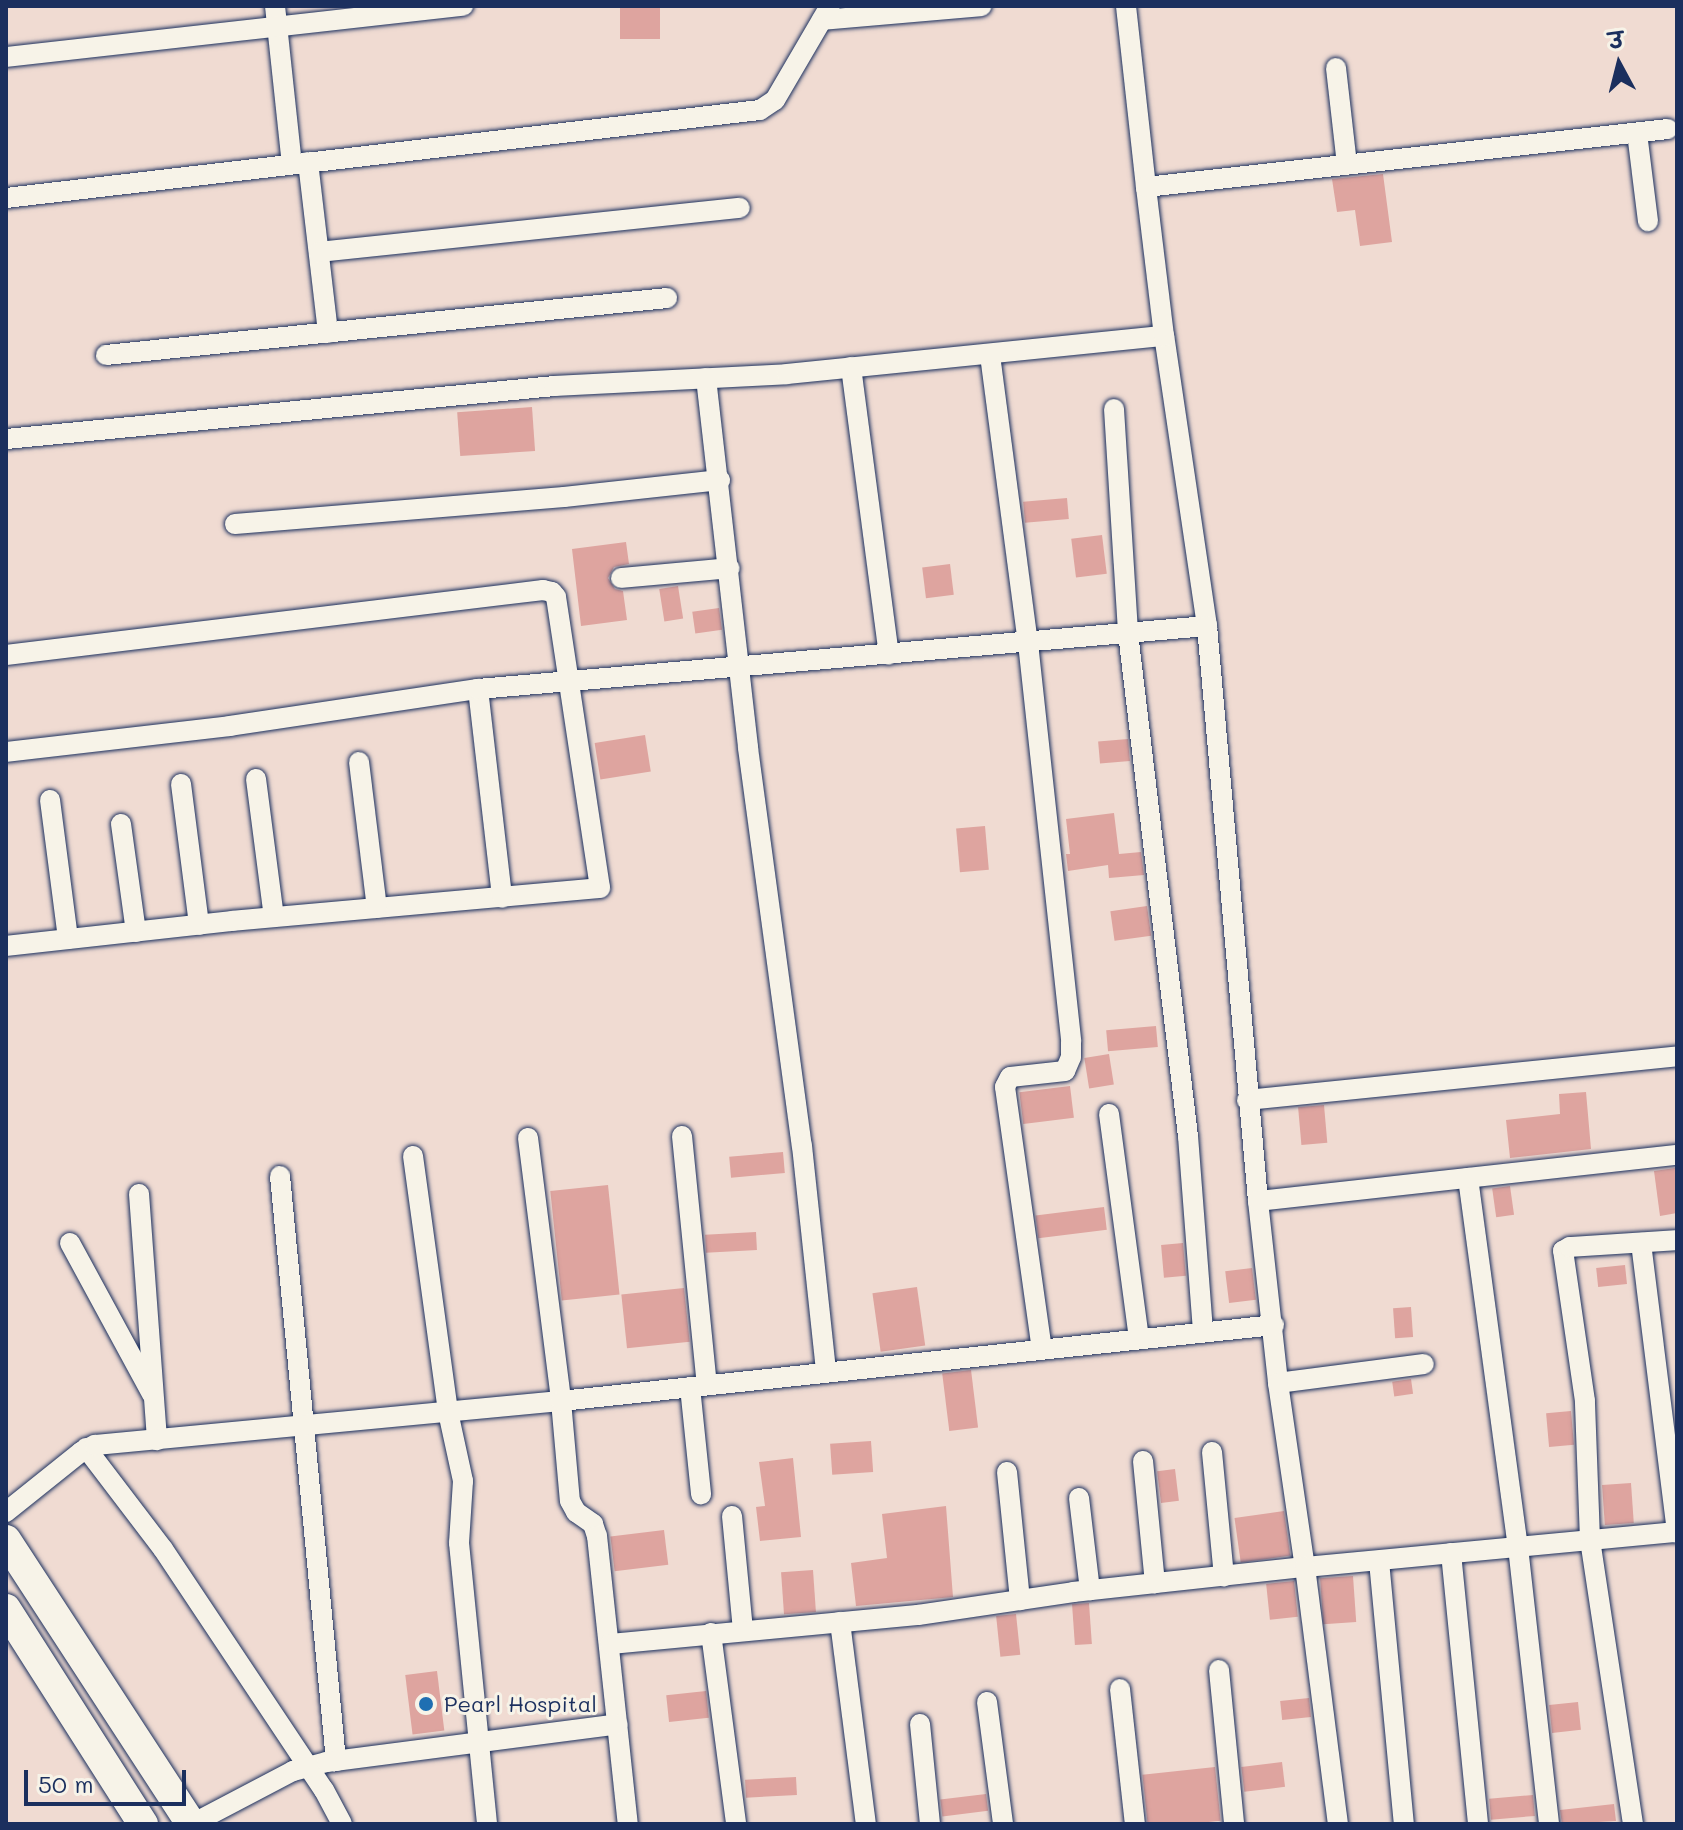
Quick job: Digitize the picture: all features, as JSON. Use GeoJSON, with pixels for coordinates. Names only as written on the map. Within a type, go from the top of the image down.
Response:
{"type":"FeatureCollection","features":[{"type":"Feature","properties":{"kind":"main road"},"geometry":{"type":"LineString","coordinates":[[6,1540],[192,1824]]}},
{"type":"Feature","properties":{"kind":"main road"},"geometry":{"type":"LineString","coordinates":[[7,1612],[143,1824]]}},
{"type":"Feature","properties":{"kind":"street"},"geometry":{"type":"LineString","coordinates":[[6,57],[276,16],[463,6]]}},
{"type":"Feature","properties":{"kind":"street"},"geometry":{"type":"LineString","coordinates":[[6,198],[760,110],[775,100],[826,13],[981,6]]}},
{"type":"Feature","properties":{"kind":"street"},"geometry":{"type":"LineString","coordinates":[[1126,6],[1164,336],[1207,626],[1258,1201],[1278,1383],[1338,1824]]}},
{"type":"Feature","properties":{"kind":"street"},"geometry":{"type":"LineString","coordinates":[[276,16],[300,163],[319,252],[328,333]]}},
{"type":"Feature","properties":{"kind":"street"},"geometry":{"type":"LineString","coordinates":[[1336,68],[1347,164]]}},
{"type":"Feature","properties":{"kind":"street"},"geometry":{"type":"LineString","coordinates":[[1146,187],[1668,129]]}},
{"type":"Feature","properties":{"kind":"street"},"geometry":{"type":"LineString","coordinates":[[1637,133],[1648,221]]}},
{"type":"Feature","properties":{"kind":"street"},"geometry":{"type":"LineString","coordinates":[[319,252],[740,208]]}},
{"type":"Feature","properties":{"kind":"street"},"geometry":{"type":"LineString","coordinates":[[106,355],[667,298]]}},
{"type":"Feature","properties":{"kind":"street"},"geometry":{"type":"LineString","coordinates":[[6,439],[554,386],[851,367],[1164,336]]}},
{"type":"Feature","properties":{"kind":"street"},"geometry":{"type":"LineString","coordinates":[[990,355],[1028,643],[1071,1042],[1071,1057],[1065,1071],[1010,1077],[1005,1087],[1042,1349]]}},
{"type":"Feature","properties":{"kind":"street"},"geometry":{"type":"LineString","coordinates":[[851,367],[889,654]]}},
{"type":"Feature","properties":{"kind":"street"},"geometry":{"type":"LineString","coordinates":[[706,378],[742,665],[748,748],[802,1146],[826,1372]]}},
{"type":"Feature","properties":{"kind":"street"},"geometry":{"type":"LineString","coordinates":[[1114,409],[1128,633],[1188,1136],[1203,1331]]}},
{"type":"Feature","properties":{"kind":"street"},"geometry":{"type":"LineString","coordinates":[[235,524],[564,497],[720,480]]}},
{"type":"Feature","properties":{"kind":"street"},"geometry":{"type":"LineString","coordinates":[[621,578],[730,568]]}},
{"type":"Feature","properties":{"kind":"street"},"geometry":{"type":"LineString","coordinates":[[6,655],[543,590],[556,597],[566,681],[600,888],[274,917],[6,946]]}},
{"type":"Feature","properties":{"kind":"street"},"geometry":{"type":"LineString","coordinates":[[6,752],[230,726],[478,689],[1207,626]]}},
{"type":"Feature","properties":{"kind":"street"},"geometry":{"type":"LineString","coordinates":[[478,689],[502,898]]}},
{"type":"Feature","properties":{"kind":"street"},"geometry":{"type":"LineString","coordinates":[[359,762],[377,908]]}},
{"type":"Feature","properties":{"kind":"street"},"geometry":{"type":"LineString","coordinates":[[256,779],[274,917]]}},
{"type":"Feature","properties":{"kind":"street"},"geometry":{"type":"LineString","coordinates":[[181,784],[199,925]]}},
{"type":"Feature","properties":{"kind":"street"},"geometry":{"type":"LineString","coordinates":[[50,800],[68,939]]}},
{"type":"Feature","properties":{"kind":"street"},"geometry":{"type":"LineString","coordinates":[[121,824],[136,932]]}},
{"type":"Feature","properties":{"kind":"street"},"geometry":{"type":"LineString","coordinates":[[1247,1100],[1677,1056]]}},
{"type":"Feature","properties":{"kind":"street"},"geometry":{"type":"LineString","coordinates":[[1109,1114],[1139,1338]]}},
{"type":"Feature","properties":{"kind":"street"},"geometry":{"type":"LineString","coordinates":[[682,1136],[698,1386],[701,1494]]}},
{"type":"Feature","properties":{"kind":"street"},"geometry":{"type":"LineString","coordinates":[[528,1138],[561,1401],[570,1501],[576,1512],[593,1524],[597,1536],[628,1824]]}},
{"type":"Feature","properties":{"kind":"street"},"geometry":{"type":"LineString","coordinates":[[1258,1201],[1677,1155]]}},
{"type":"Feature","properties":{"kind":"street"},"geometry":{"type":"LineString","coordinates":[[413,1156],[448,1412],[463,1481],[459,1543],[487,1824]]}},
{"type":"Feature","properties":{"kind":"street"},"geometry":{"type":"LineString","coordinates":[[280,1176],[336,1761]]}},
{"type":"Feature","properties":{"kind":"street"},"geometry":{"type":"LineString","coordinates":[[1468,1178],[1518,1547],[1549,1824]]}},
{"type":"Feature","properties":{"kind":"street"},"geometry":{"type":"LineString","coordinates":[[139,1194],[157,1440]]}},
{"type":"Feature","properties":{"kind":"street"},"geometry":{"type":"LineString","coordinates":[[1633,1824],[1590,1540],[1585,1401],[1563,1251],[1570,1247],[1677,1240]]}},
{"type":"Feature","properties":{"kind":"street"},"geometry":{"type":"LineString","coordinates":[[70,1243],[155,1401]]}},
{"type":"Feature","properties":{"kind":"street"},"geometry":{"type":"LineString","coordinates":[[610,1644],[840,1622],[1090,1590],[1305,1567],[1677,1532],[1641,1243]]}},
{"type":"Feature","properties":{"kind":"street"},"geometry":{"type":"LineString","coordinates":[[6,1512],[86,1448],[1274,1325]]}},
{"type":"Feature","properties":{"kind":"street"},"geometry":{"type":"LineString","coordinates":[[1278,1383],[1424,1364]]}},
{"type":"Feature","properties":{"kind":"street"},"geometry":{"type":"LineString","coordinates":[[86,1448],[163,1549],[308,1767],[342,1824]]}},
{"type":"Feature","properties":{"kind":"street"},"geometry":{"type":"LineString","coordinates":[[1212,1452],[1224,1576]]}},
{"type":"Feature","properties":{"kind":"street"},"geometry":{"type":"LineString","coordinates":[[1143,1461],[1155,1583]]}},
{"type":"Feature","properties":{"kind":"street"},"geometry":{"type":"LineString","coordinates":[[1007,1472],[1020,1600]]}},
{"type":"Feature","properties":{"kind":"street"},"geometry":{"type":"LineString","coordinates":[[1079,1498],[1090,1590]]}},
{"type":"Feature","properties":{"kind":"street"},"geometry":{"type":"LineString","coordinates":[[732,1516],[743,1630]]}},
{"type":"Feature","properties":{"kind":"street"},"geometry":{"type":"LineString","coordinates":[[1451,1553],[1478,1824]]}},
{"type":"Feature","properties":{"kind":"street"},"geometry":{"type":"LineString","coordinates":[[1379,1561],[1404,1824]]}},
{"type":"Feature","properties":{"kind":"street"},"geometry":{"type":"LineString","coordinates":[[7,1612],[41,1590]]}},
{"type":"Feature","properties":{"kind":"street"},"geometry":{"type":"LineString","coordinates":[[840,1622],[866,1824]]}},
{"type":"Feature","properties":{"kind":"street"},"geometry":{"type":"LineString","coordinates":[[711,1633],[736,1824]]}},
{"type":"Feature","properties":{"kind":"street"},"geometry":{"type":"LineString","coordinates":[[1219,1670],[1234,1824]]}},
{"type":"Feature","properties":{"kind":"street"},"geometry":{"type":"LineString","coordinates":[[1120,1689],[1135,1824]]}},
{"type":"Feature","properties":{"kind":"street"},"geometry":{"type":"LineString","coordinates":[[987,1702],[1003,1824]]}},
{"type":"Feature","properties":{"kind":"street"},"geometry":{"type":"LineString","coordinates":[[192,1824],[293,1771],[308,1767],[618,1724]]}},
{"type":"Feature","properties":{"kind":"street"},"geometry":{"type":"LineString","coordinates":[[920,1724],[930,1824]]}},
{"type":"Feature","properties":{"kind":"building"},"geometry":{"type":"Polygon","coordinates":[[[620,6],[660,6],[660,39],[620,39],[620,6]]]}},
{"type":"Feature","properties":{"kind":"building"},"geometry":{"type":"Polygon","coordinates":[[[1383,174],[1392,242],[1360,246],[1355,210],[1337,212],[1332,179],[1383,174]]]}},
{"type":"Feature","properties":{"kind":"building"},"geometry":{"type":"Polygon","coordinates":[[[532,407],[535,451],[460,456],[457,412],[532,407]]]}},
{"type":"Feature","properties":{"kind":"building"},"geometry":{"type":"Polygon","coordinates":[[[1067,498],[1069,519],[1025,523],[1023,502],[1067,498]]]}},
{"type":"Feature","properties":{"kind":"building"},"geometry":{"type":"Polygon","coordinates":[[[1102,535],[1107,574],[1076,577],[1071,539],[1102,535]]]}},
{"type":"Feature","properties":{"kind":"building"},"geometry":{"type":"Polygon","coordinates":[[[626,542],[629,564],[614,567],[608,578],[615,589],[623,591],[627,620],[581,626],[572,549],[626,542]]]}},
{"type":"Feature","properties":{"kind":"building"},"geometry":{"type":"Polygon","coordinates":[[[950,564],[954,595],[926,598],[922,567],[950,564]]]}},
{"type":"Feature","properties":{"kind":"building"},"geometry":{"type":"Polygon","coordinates":[[[678,586],[683,619],[664,622],[659,589],[678,586]]]}},
{"type":"Feature","properties":{"kind":"building"},"geometry":{"type":"Polygon","coordinates":[[[719,608],[722,630],[695,634],[692,612],[719,608]]]}},
{"type":"Feature","properties":{"kind":"building"},"geometry":{"type":"Polygon","coordinates":[[[645,735],[651,772],[600,780],[595,743],[645,735]]]}},
{"type":"Feature","properties":{"kind":"building"},"geometry":{"type":"Polygon","coordinates":[[[1128,739],[1130,761],[1100,764],[1098,742],[1128,739]]]}},
{"type":"Feature","properties":{"kind":"building"},"geometry":{"type":"Polygon","coordinates":[[[1114,813],[1119,854],[1141,852],[1144,875],[1109,878],[1108,865],[1068,871],[1066,854],[1070,854],[1066,819],[1114,813]]]}},
{"type":"Feature","properties":{"kind":"building"},"geometry":{"type":"Polygon","coordinates":[[[985,826],[989,870],[960,872],[956,829],[985,826]]]}},
{"type":"Feature","properties":{"kind":"building"},"geometry":{"type":"Polygon","coordinates":[[[1147,906],[1151,936],[1115,941],[1110,911],[1147,906]]]}},
{"type":"Feature","properties":{"kind":"building"},"geometry":{"type":"Polygon","coordinates":[[[1156,1026],[1158,1047],[1108,1051],[1106,1030],[1156,1026]]]}},
{"type":"Feature","properties":{"kind":"building"},"geometry":{"type":"Polygon","coordinates":[[[1109,1054],[1114,1085],[1089,1089],[1084,1058],[1109,1054]]]}},
{"type":"Feature","properties":{"kind":"building"},"geometry":{"type":"Polygon","coordinates":[[[1070,1086],[1074,1118],[1023,1124],[1019,1092],[1070,1086]]]}},
{"type":"Feature","properties":{"kind":"building"},"geometry":{"type":"Polygon","coordinates":[[[1586,1092],[1591,1149],[1510,1158],[1506,1120],[1560,1114],[1559,1094],[1586,1092]]]}},
{"type":"Feature","properties":{"kind":"building"},"geometry":{"type":"Polygon","coordinates":[[[1324,1105],[1327,1143],[1301,1145],[1298,1107],[1324,1105]]]}},
{"type":"Feature","properties":{"kind":"building"},"geometry":{"type":"Polygon","coordinates":[[[783,1152],[785,1173],[731,1178],[729,1157],[783,1152]]]}},
{"type":"Feature","properties":{"kind":"building"},"geometry":{"type":"Polygon","coordinates":[[[1675,1168],[1677,1213],[1660,1216],[1654,1171],[1675,1168]]]}},
{"type":"Feature","properties":{"kind":"building"},"geometry":{"type":"Polygon","coordinates":[[[608,1185],[619,1294],[562,1300],[550,1191],[608,1185]]]}},
{"type":"Feature","properties":{"kind":"building"},"geometry":{"type":"Polygon","coordinates":[[[1510,1186],[1514,1215],[1496,1217],[1492,1189],[1510,1186]]]}},
{"type":"Feature","properties":{"kind":"building"},"geometry":{"type":"Polygon","coordinates":[[[1104,1207],[1107,1230],[1038,1238],[1036,1215],[1104,1207]]]}},
{"type":"Feature","properties":{"kind":"building"},"geometry":{"type":"Polygon","coordinates":[[[756,1232],[757,1250],[706,1253],[705,1235],[756,1232]]]}},
{"type":"Feature","properties":{"kind":"building"},"geometry":{"type":"Polygon","coordinates":[[[1183,1243],[1186,1276],[1164,1278],[1161,1245],[1183,1243]]]}},
{"type":"Feature","properties":{"kind":"building"},"geometry":{"type":"Polygon","coordinates":[[[1625,1265],[1627,1284],[1598,1287],[1596,1268],[1625,1265]]]}},
{"type":"Feature","properties":{"kind":"building"},"geometry":{"type":"Polygon","coordinates":[[[1252,1268],[1256,1300],[1229,1303],[1225,1271],[1252,1268]]]}},
{"type":"Feature","properties":{"kind":"building"},"geometry":{"type":"Polygon","coordinates":[[[917,1287],[925,1345],[881,1352],[872,1293],[917,1287]]]}},
{"type":"Feature","properties":{"kind":"building"},"geometry":{"type":"Polygon","coordinates":[[[684,1288],[690,1342],[627,1348],[621,1295],[684,1288]]]}},
{"type":"Feature","properties":{"kind":"building"},"geometry":{"type":"Polygon","coordinates":[[[1411,1307],[1413,1337],[1395,1338],[1393,1308],[1411,1307]]]}},
{"type":"Feature","properties":{"kind":"building"},"geometry":{"type":"Polygon","coordinates":[[[971,1370],[978,1428],[949,1431],[942,1374],[971,1370]]]}},
{"type":"Feature","properties":{"kind":"building"},"geometry":{"type":"Polygon","coordinates":[[[1411,1379],[1413,1394],[1394,1396],[1392,1382],[1411,1379]]]}},
{"type":"Feature","properties":{"kind":"building"},"geometry":{"type":"Polygon","coordinates":[[[1571,1411],[1574,1445],[1549,1447],[1546,1413],[1571,1411]]]}},
{"type":"Feature","properties":{"kind":"building"},"geometry":{"type":"Polygon","coordinates":[[[871,1441],[873,1472],[832,1475],[830,1444],[871,1441]]]}},
{"type":"Feature","properties":{"kind":"building"},"geometry":{"type":"Polygon","coordinates":[[[793,1458],[801,1537],[760,1541],[756,1507],[765,1506],[759,1462],[793,1458]]]}},
{"type":"Feature","properties":{"kind":"building"},"geometry":{"type":"Polygon","coordinates":[[[1175,1469],[1179,1501],[1161,1503],[1157,1471],[1175,1469]]]}},
{"type":"Feature","properties":{"kind":"building"},"geometry":{"type":"Polygon","coordinates":[[[1631,1483],[1634,1523],[1605,1525],[1602,1485],[1631,1483]]]}},
{"type":"Feature","properties":{"kind":"building"},"geometry":{"type":"Polygon","coordinates":[[[946,1506],[953,1597],[856,1606],[851,1563],[887,1558],[882,1514],[946,1506]]]}},
{"type":"Feature","properties":{"kind":"building"},"geometry":{"type":"Polygon","coordinates":[[[1284,1511],[1290,1556],[1241,1563],[1234,1518],[1284,1511]]]}},
{"type":"Feature","properties":{"kind":"building"},"geometry":{"type":"Polygon","coordinates":[[[664,1530],[668,1565],[615,1571],[610,1537],[664,1530]]]}},
{"type":"Feature","properties":{"kind":"building"},"geometry":{"type":"Polygon","coordinates":[[[813,1570],[816,1612],[784,1614],[781,1572],[813,1570]]]}},
{"type":"Feature","properties":{"kind":"building"},"geometry":{"type":"Polygon","coordinates":[[[1353,1576],[1356,1622],[1323,1624],[1320,1578],[1353,1576]]]}},
{"type":"Feature","properties":{"kind":"building"},"geometry":{"type":"Polygon","coordinates":[[[1294,1581],[1298,1617],[1270,1620],[1266,1584],[1294,1581]]]}},
{"type":"Feature","properties":{"kind":"building"},"geometry":{"type":"Polygon","coordinates":[[[1089,1603],[1092,1644],[1075,1645],[1072,1604],[1089,1603]]]}},
{"type":"Feature","properties":{"kind":"building"},"geometry":{"type":"Polygon","coordinates":[[[1016,1614],[1020,1655],[1000,1657],[996,1616],[1016,1614]]]}},
{"type":"Feature","properties":{"kind":"building"},"geometry":{"type":"Polygon","coordinates":[[[437,1671],[444,1731],[413,1734],[405,1675],[437,1671]]]}},
{"type":"Feature","properties":{"kind":"building"},"geometry":{"type":"Polygon","coordinates":[[[706,1691],[709,1718],[669,1722],[666,1695],[706,1691]]]}},
{"type":"Feature","properties":{"kind":"building"},"geometry":{"type":"Polygon","coordinates":[[[1309,1698],[1311,1717],[1282,1720],[1280,1701],[1309,1698]]]}},
{"type":"Feature","properties":{"kind":"building"},"geometry":{"type":"Polygon","coordinates":[[[1578,1702],[1581,1730],[1552,1733],[1549,1705],[1578,1702]]]}},
{"type":"Feature","properties":{"kind":"building"},"geometry":{"type":"Polygon","coordinates":[[[1282,1762],[1285,1787],[1244,1792],[1241,1767],[1282,1762]]]}},
{"type":"Feature","properties":{"kind":"building"},"geometry":{"type":"Polygon","coordinates":[[[1215,1767],[1221,1821],[1148,1824],[1142,1775],[1215,1767]]]}},
{"type":"Feature","properties":{"kind":"building"},"geometry":{"type":"Polygon","coordinates":[[[796,1777],[797,1795],[746,1798],[745,1780],[796,1777]]]}},
{"type":"Feature","properties":{"kind":"building"},"geometry":{"type":"Polygon","coordinates":[[[986,1794],[988,1811],[942,1816],[940,1800],[986,1794]]]}},
{"type":"Feature","properties":{"kind":"building"},"geometry":{"type":"Polygon","coordinates":[[[1533,1795],[1535,1816],[1491,1820],[1489,1799],[1533,1795]]]}},
{"type":"Feature","properties":{"kind":"building"},"geometry":{"type":"Polygon","coordinates":[[[1614,1804],[1616,1821],[1562,1824],[1560,1810],[1614,1804]]]}},
{"type":"Feature","properties":{"kind":"place","name":"Pearl Hospital"},"geometry":{"type":"Point","coordinates":[426,1704]}}]}
